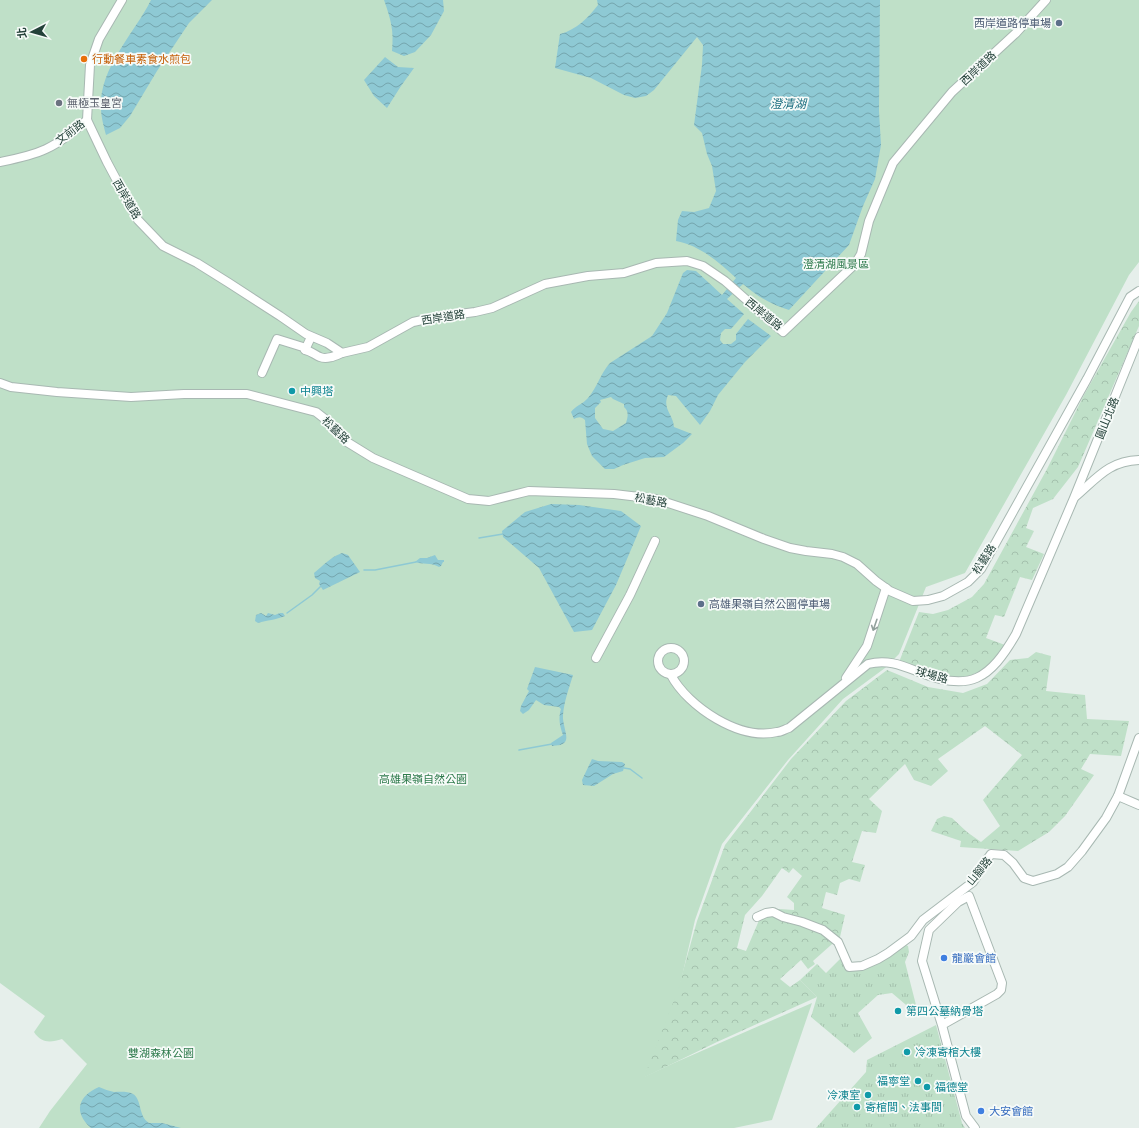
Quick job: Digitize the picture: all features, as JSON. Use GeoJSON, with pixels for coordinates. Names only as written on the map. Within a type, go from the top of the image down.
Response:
{"type":"FeatureCollection","features":[{"type":"Feature","properties":{"kind":"street","name":"文前路"},"geometry":{"type":"LineString","coordinates":[[0,162],[46,150],[87,120],[90,65],[99,39],[122,0]]}},
{"type":"Feature","properties":{"kind":"street","name":"西岸道路"},"geometry":{"type":"LineString","coordinates":[[262,373],[277,339],[306,348],[305,350],[323,358],[332,357],[368,347],[413,322],[492,308],[545,284],[588,276],[624,272],[656,263],[687,261],[703,266],[725,281],[783,332],[855,264],[861,254],[869,221],[893,163],[952,92],[1016,33],[1046,0]]}},
{"type":"Feature","properties":{"kind":"street","name":"西岸道路"},"geometry":{"type":"LineString","coordinates":[[87,120],[106,162],[138,220],[163,246],[229,283],[311,337],[327,343],[342,353]]}},
{"type":"Feature","properties":{"kind":"street","name":"松藝路"},"geometry":{"type":"LineString","coordinates":[[0,384],[11,387],[57,392],[131,397],[184,394],[247,394],[316,412],[325,419],[347,442],[373,458],[468,499],[489,501],[529,491],[614,494],[656,499],[708,516],[790,548],[843,557],[857,564],[876,581],[901,596],[913,601],[928,600],[943,596],[968,582],[980,569],[1083,385],[1130,297],[1139,291]]}},
{"type":"Feature","properties":{"kind":"street"},"geometry":{"type":"LineString","coordinates":[[306,348],[311,337]]}},
{"type":"Feature","properties":{"kind":"street","name":"圓山北路"},"geometry":{"type":"LineString","coordinates":[[1074,498],[1139,337]]}},
{"type":"Feature","properties":{"kind":"street","name":"球場路"},"geometry":{"type":"LineString","coordinates":[[671,675],[689,698],[710,714],[725,723],[754,733],[778,732],[789,728],[868,664],[877,662],[894,663],[929,677],[948,681],[967,682],[976,679],[986,673],[1005,653],[1016,634],[1074,498],[1109,467],[1128,460],[1139,460]]}},
{"type":"Feature","properties":{"kind":"street"},"geometry":{"type":"LineString","coordinates":[[596,658],[630,595],[655,541]]}},
{"type":"Feature","properties":{"kind":"street"},"geometry":{"type":"LineString","coordinates":[[865,572],[892,588],[901,596]]}},
{"type":"Feature","properties":{"kind":"street"},"geometry":{"type":"LineString","coordinates":[[841,686],[867,646],[886,588]]}},
{"type":"Feature","properties":{"kind":"street","name":"山腳路"},"geometry":{"type":"LineString","coordinates":[[757,917],[773,912],[783,917],[823,930],[838,942],[850,966],[862,966],[888,953],[910,936],[923,920],[973,882],[992,854],[1004,855],[1013,863],[1024,878],[1033,881],[1056,874],[1068,866],[1082,851],[1106,818],[1118,796],[1139,738]]}},
{"type":"Feature","properties":{"kind":"street"},"geometry":{"type":"LineString","coordinates":[[1118,796],[1139,805]]}},
{"type":"Feature","properties":{"kind":"street"},"geometry":{"type":"LineString","coordinates":[[942,1025],[997,994],[1001,990],[1002,983],[969,896],[958,902],[929,930],[922,961],[942,1025],[966,1116],[975,1128]]}},
{"type":"Feature","properties":{"kind":"green space"},"geometry":{"type":"Polygon","coordinates":[[[0,0],[1139,0],[1139,262],[1129,275],[1066,395],[965,573],[926,587],[899,654],[885,668],[843,699],[788,760],[722,844],[695,920],[680,985],[644,1077],[812,1003],[772,1120],[734,1128],[39,1128],[50,1111],[87,1064],[62,1039],[46,1041],[37,1036],[34,1032],[45,1016],[0,983],[0,0]]]}},
{"type":"Feature","properties":{"kind":"green space"},"geometry":{"type":"Polygon","coordinates":[[[1139,301],[1139,326],[1078,467],[1053,499],[1033,508],[1026,528],[1034,531],[1026,547],[1044,554],[1032,580],[1020,577],[1004,617],[995,615],[986,638],[1005,645],[987,668],[965,678],[945,677],[899,662],[919,612],[933,614],[948,610],[972,597],[984,584],[1047,469],[1084,395],[1131,312],[1139,301]]]}},
{"type":"Feature","properties":{"kind":"green space"},"geometry":{"type":"Polygon","coordinates":[[[1036,652],[1051,656],[1046,691],[1085,695],[1087,719],[1129,721],[1121,756],[1090,754],[1081,769],[1094,775],[1065,816],[1049,832],[1018,851],[960,847],[961,841],[931,831],[937,819],[944,816],[952,818],[967,832],[981,842],[1000,826],[983,800],[1022,755],[985,726],[938,759],[948,771],[931,786],[914,780],[905,764],[869,799],[882,811],[876,833],[862,831],[852,862],[865,865],[860,882],[849,879],[840,883],[837,895],[826,892],[822,908],[845,915],[840,937],[813,961],[815,964],[808,969],[801,960],[780,979],[790,987],[800,980],[817,997],[717,1042],[643,1078],[680,982],[697,921],[725,845],[791,759],[846,701],[887,670],[928,687],[963,693],[987,684],[1010,660],[1028,658],[1036,652]],[[782,868],[762,896],[745,915],[737,948],[746,951],[760,918],[771,913],[818,928],[819,923],[818,927],[774,912],[779,909],[794,910],[794,903],[787,897],[802,876],[793,868],[789,873],[782,868]]]}},
{"type":"Feature","properties":{"kind":"green space"},"geometry":{"type":"Polygon","coordinates":[[[904,944],[908,946],[909,952],[905,962],[916,1005],[912,1010],[892,993],[878,995],[858,1013],[872,1038],[854,1053],[811,1017],[817,997],[800,980],[817,964],[826,973],[841,958],[849,969],[904,944]]]}},
{"type":"Feature","properties":{"kind":"green space"},"geometry":{"type":"Polygon","coordinates":[[[936,1025],[962,1123],[965,1128],[816,1128],[866,1072],[867,1060],[936,1025]]]}},
{"type":"Feature","properties":{"kind":"water"},"geometry":{"type":"Polygon","coordinates":[[[151,0],[212,0],[189,23],[157,71],[130,116],[120,128],[106,135],[101,108],[102,93],[106,79],[111,65],[151,0]]]}},
{"type":"Feature","properties":{"kind":"water"},"geometry":{"type":"Polygon","coordinates":[[[384,0],[443,0],[444,11],[431,35],[415,52],[404,56],[392,51],[393,37],[384,0]]]}},
{"type":"Feature","properties":{"kind":"water","name":"澄清湖"},"geometry":{"type":"Polygon","coordinates":[[[597,0],[880,0],[879,111],[881,145],[875,179],[863,206],[849,245],[789,310],[764,300],[743,284],[727,299],[744,314],[731,329],[725,329],[721,333],[720,340],[723,344],[731,344],[736,340],[736,334],[748,319],[771,336],[745,362],[718,395],[710,411],[700,425],[676,396],[668,395],[666,404],[674,427],[692,434],[683,443],[664,457],[645,458],[614,469],[605,469],[592,456],[587,444],[585,420],[580,417],[574,419],[571,412],[588,398],[610,363],[652,336],[667,313],[683,273],[687,270],[696,271],[722,295],[736,278],[716,260],[701,250],[676,241],[678,220],[682,211],[694,212],[709,208],[716,191],[712,166],[707,154],[702,133],[694,125],[702,65],[703,45],[697,37],[654,90],[646,96],[635,98],[624,95],[591,78],[555,68],[560,34],[571,30],[581,23],[598,5],[597,0]],[[611,397],[600,400],[601,402],[595,408],[595,418],[603,429],[613,431],[626,423],[628,414],[624,404],[611,397]]]}},
{"type":"Feature","properties":{"kind":"water"},"geometry":{"type":"Polygon","coordinates":[[[385,57],[398,67],[414,68],[387,108],[374,96],[364,80],[385,57]]]}},
{"type":"Feature","properties":{"kind":"water"},"geometry":{"type":"Polygon","coordinates":[[[551,504],[579,505],[621,511],[641,526],[616,585],[592,630],[574,632],[539,568],[503,537],[502,531],[525,512],[551,504]]]}},
{"type":"Feature","properties":{"kind":"water"},"geometry":{"type":"Polygon","coordinates":[[[342,553],[348,555],[360,572],[323,590],[319,584],[320,581],[315,578],[314,573],[330,559],[342,553]]]}},
{"type":"Feature","properties":{"kind":"water"},"geometry":{"type":"Polygon","coordinates":[[[435,555],[438,560],[444,560],[439,567],[415,562],[420,558],[427,558],[435,555]]]}},
{"type":"Feature","properties":{"kind":"water"},"geometry":{"type":"Polygon","coordinates":[[[261,613],[266,616],[268,613],[275,615],[283,613],[285,616],[258,623],[255,621],[256,615],[261,613]]]}},
{"type":"Feature","properties":{"kind":"water"},"geometry":{"type":"Polygon","coordinates":[[[535,667],[573,675],[564,710],[563,718],[566,738],[565,742],[562,744],[552,746],[551,743],[563,735],[560,722],[561,709],[559,707],[544,705],[536,700],[529,710],[523,714],[520,711],[529,691],[527,689],[535,667]]]}},
{"type":"Feature","properties":{"kind":"water"},"geometry":{"type":"Polygon","coordinates":[[[592,759],[598,761],[622,762],[625,764],[623,771],[613,774],[594,786],[583,785],[582,780],[592,759]]]}},
{"type":"Feature","properties":{"kind":"water"},"geometry":{"type":"Polygon","coordinates":[[[99,1087],[108,1091],[126,1092],[136,1096],[143,1116],[149,1123],[162,1123],[181,1128],[91,1128],[82,1116],[80,1105],[86,1095],[99,1087]]]}},
{"type":"Feature","properties":{"kind":"waterway"},"geometry":{"type":"LineString","coordinates":[[479,538],[503,534]]}},
{"type":"Feature","properties":{"kind":"waterway"},"geometry":{"type":"LineString","coordinates":[[364,570],[375,570],[416,562]]}},
{"type":"Feature","properties":{"kind":"waterway"},"geometry":{"type":"LineString","coordinates":[[287,613],[312,595],[321,586]]}},
{"type":"Feature","properties":{"kind":"waterway"},"geometry":{"type":"LineString","coordinates":[[519,750],[552,744]]}},
{"type":"Feature","properties":{"kind":"waterway"},"geometry":{"type":"LineString","coordinates":[[624,768],[630,769],[642,778]]}},
{"type":"Feature","properties":{"kind":"place","name":"西岸道路停車場"},"geometry":{"type":"Point","coordinates":[1059,23]}},
{"type":"Feature","properties":{"kind":"place","name":"行動餐車素食水煎包"},"geometry":{"type":"Point","coordinates":[84,59]}},
{"type":"Feature","properties":{"kind":"place","name":"無極玉皇宮"},"geometry":{"type":"Point","coordinates":[59,103]}},
{"type":"Feature","properties":{"kind":"place","name":"中興塔"},"geometry":{"type":"Point","coordinates":[292,391]}},
{"type":"Feature","properties":{"kind":"place","name":"高雄果嶺自然公園停車場"},"geometry":{"type":"Point","coordinates":[701,604]}},
{"type":"Feature","properties":{"kind":"place","name":"龍巖會館"},"geometry":{"type":"Point","coordinates":[944,958]}},
{"type":"Feature","properties":{"kind":"place","name":"第四公墓納骨塔"},"geometry":{"type":"Point","coordinates":[898,1011]}},
{"type":"Feature","properties":{"kind":"place","name":"冷凍寄棺大樓"},"geometry":{"type":"Point","coordinates":[907,1052]}},
{"type":"Feature","properties":{"kind":"place","name":"福寧堂"},"geometry":{"type":"Point","coordinates":[918,1081]}},
{"type":"Feature","properties":{"kind":"place","name":"福德堂"},"geometry":{"type":"Point","coordinates":[927,1087]}},
{"type":"Feature","properties":{"kind":"place","name":"冷凍室"},"geometry":{"type":"Point","coordinates":[868,1095]}},
{"type":"Feature","properties":{"kind":"place","name":"寄棺間、法事間"},"geometry":{"type":"Point","coordinates":[857,1107]}},
{"type":"Feature","properties":{"kind":"place","name":"大安會館"},"geometry":{"type":"Point","coordinates":[981,1111]}},
{"type":"Feature","properties":{"kind":"park label","name":"澄清湖風景區"},"geometry":{"type":"Point","coordinates":[836,264]}},
{"type":"Feature","properties":{"kind":"park label","name":"高雄果嶺自然公園"},"geometry":{"type":"Point","coordinates":[423,779]}},
{"type":"Feature","properties":{"kind":"park label","name":"雙湖森林公園"},"geometry":{"type":"Point","coordinates":[161,1053]}}]}
